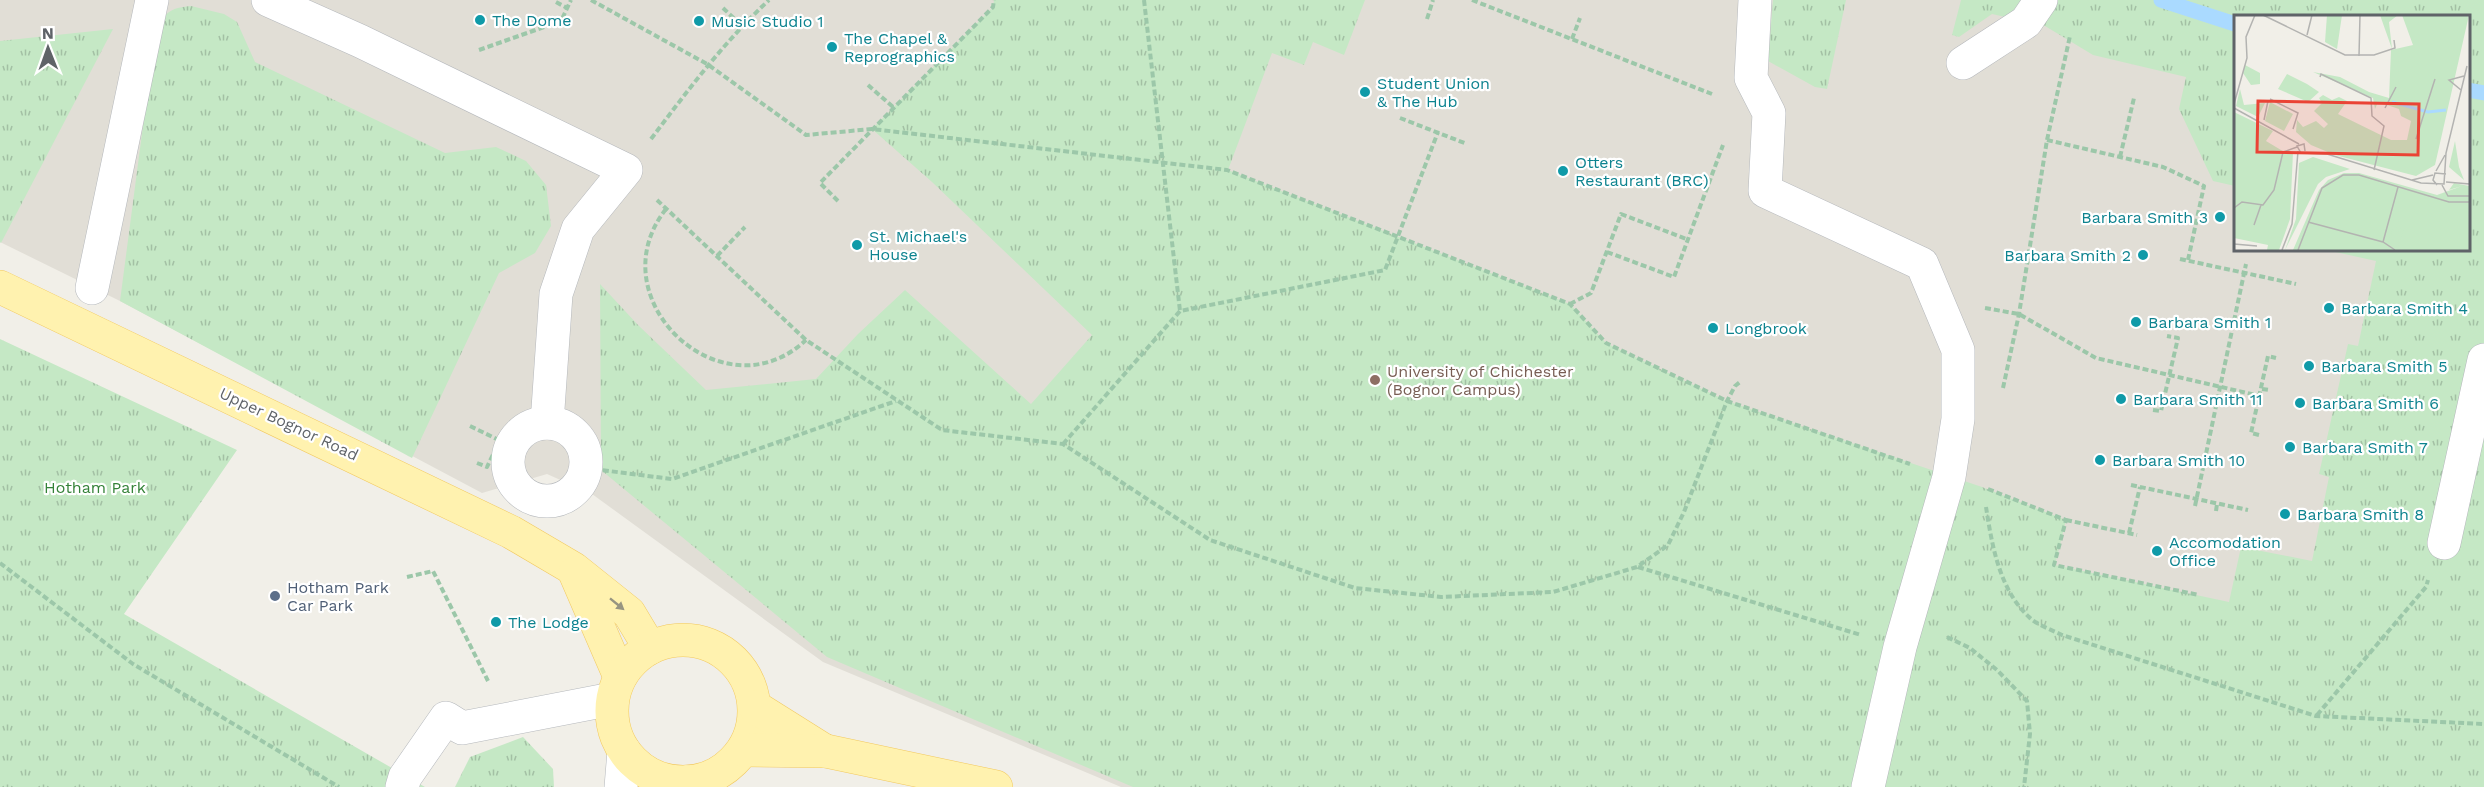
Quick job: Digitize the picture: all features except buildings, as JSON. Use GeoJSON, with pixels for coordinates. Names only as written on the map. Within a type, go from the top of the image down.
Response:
{"type":"FeatureCollection","features":[{"type":"Feature","properties":{"kind":"main road","name":"Upper Bognor Road"},"geometry":{"type":"LineString","coordinates":[[0,287],[511,532],[574,569],[629,613],[650,648]]}},
{"type":"Feature","properties":{"kind":"main road"},"geometry":{"type":"LineString","coordinates":[[574,569],[616,688]]}},
{"type":"Feature","properties":{"kind":"main road"},"geometry":{"type":"LineString","coordinates":[[686,640],[702,643],[731,658],[745,676],[755,706],[752,728],[743,750],[726,769],[704,780],[685,785],[672,782],[655,777],[635,765],[624,751],[612,721],[616,688],[627,666],[650,648],[667,642],[686,640]]}},
{"type":"Feature","properties":{"kind":"main road"},"geometry":{"type":"LineString","coordinates":[[755,706],[826,752]]}},
{"type":"Feature","properties":{"kind":"main road"},"geometry":{"type":"LineString","coordinates":[[743,750],[826,752],[996,787]]}},
{"type":"Feature","properties":{"kind":"street"},"geometry":{"type":"LineString","coordinates":[[92,288],[152,0]]}},
{"type":"Feature","properties":{"kind":"street"},"geometry":{"type":"LineString","coordinates":[[268,0],[360,41],[626,170],[578,229],[556,294],[547,423]]}},
{"type":"Feature","properties":{"kind":"street"},"geometry":{"type":"LineString","coordinates":[[1755,0],[1750,78],[1769,113],[1765,191],[1922,264],[1958,350],[1958,419],[1950,477],[1900,647],[1868,787]]}},
{"type":"Feature","properties":{"kind":"street"},"geometry":{"type":"LineString","coordinates":[[1963,63],[2026,22],[2041,0]]}},
{"type":"Feature","properties":{"kind":"street"},"geometry":{"type":"LineString","coordinates":[[2444,543],[2484,360]]}},
{"type":"Feature","properties":{"kind":"street"},"geometry":{"type":"LineString","coordinates":[[538,424],[558,425],[576,436],[584,450],[585,468],[578,485],[564,497],[547,501],[529,496],[517,487],[510,473],[506,443],[538,424]]}},
{"type":"Feature","properties":{"kind":"street"},"geometry":{"type":"LineString","coordinates":[[511,532],[529,496]]}},
{"type":"Feature","properties":{"kind":"street"},"geometry":{"type":"LineString","coordinates":[[402,787],[405,777],[446,718],[462,728],[507,719],[616,688]]}},
{"type":"Feature","properties":{"kind":"street"},"geometry":{"type":"LineString","coordinates":[[621,787],[624,751]]}},
{"type":"Feature","properties":{"kind":"path"},"geometry":{"type":"LineString","coordinates":[[474,51],[561,21],[571,0]]}},
{"type":"Feature","properties":{"kind":"path"},"geometry":{"type":"LineString","coordinates":[[591,0],[708,64],[806,135],[872,129],[1227,170],[1570,304],[1606,343],[1727,401],[1916,466]]}},
{"type":"Feature","properties":{"kind":"path"},"geometry":{"type":"LineString","coordinates":[[769,0],[708,64],[626,170],[806,340],[897,401],[942,429],[1063,444],[1210,540],[1355,588],[1441,597],[1553,592],[1637,567],[1668,545],[1684,512],[1727,401],[1735,386],[1740,382]]}},
{"type":"Feature","properties":{"kind":"path"},"geometry":{"type":"LineString","coordinates":[[838,201],[820,183],[993,7],[994,0]]}},
{"type":"Feature","properties":{"kind":"path"},"geometry":{"type":"LineString","coordinates":[[1144,0],[1180,311]]}},
{"type":"Feature","properties":{"kind":"path"},"geometry":{"type":"LineString","coordinates":[[1426,19],[1434,0]]}},
{"type":"Feature","properties":{"kind":"path"},"geometry":{"type":"LineString","coordinates":[[1472,0],[1715,95]]}},
{"type":"Feature","properties":{"kind":"path"},"geometry":{"type":"LineString","coordinates":[[556,2],[567,8]]}},
{"type":"Feature","properties":{"kind":"path"},"geometry":{"type":"LineString","coordinates":[[723,8],[742,26]]}},
{"type":"Feature","properties":{"kind":"path"},"geometry":{"type":"LineString","coordinates":[[1572,39],[1580,18]]}},
{"type":"Feature","properties":{"kind":"path"},"geometry":{"type":"LineString","coordinates":[[2019,314],[2047,140],[2070,35]]}},
{"type":"Feature","properties":{"kind":"path"},"geometry":{"type":"LineString","coordinates":[[867,85],[893,107]]}},
{"type":"Feature","properties":{"kind":"path"},"geometry":{"type":"LineString","coordinates":[[2120,157],[2134,99]]}},
{"type":"Feature","properties":{"kind":"path"},"geometry":{"type":"LineString","coordinates":[[1400,118],[1467,144]]}},
{"type":"Feature","properties":{"kind":"path"},"geometry":{"type":"LineString","coordinates":[[1063,444],[1180,311],[1385,270],[1438,132]]}},
{"type":"Feature","properties":{"kind":"path"},"geometry":{"type":"LineString","coordinates":[[1607,252],[1674,277],[1726,136]]}},
{"type":"Feature","properties":{"kind":"path"},"geometry":{"type":"LineString","coordinates":[[2047,140],[2163,167],[2204,186],[2188,260]]}},
{"type":"Feature","properties":{"kind":"path"},"geometry":{"type":"LineString","coordinates":[[666,209],[648,240],[646,278],[657,312],[678,338],[713,360],[743,365],[772,361],[790,353],[806,340]]}},
{"type":"Feature","properties":{"kind":"path"},"geometry":{"type":"LineString","coordinates":[[1570,304],[1592,293],[1622,214],[1689,240]]}},
{"type":"Feature","properties":{"kind":"path"},"geometry":{"type":"LineString","coordinates":[[717,256],[745,227]]}},
{"type":"Feature","properties":{"kind":"path"},"geometry":{"type":"LineString","coordinates":[[2180,259],[2296,284]]}},
{"type":"Feature","properties":{"kind":"path"},"geometry":{"type":"LineString","coordinates":[[2195,506],[2246,264]]}},
{"type":"Feature","properties":{"kind":"path"},"geometry":{"type":"LineString","coordinates":[[1937,300],[2019,314],[2096,358],[2260,396]]}},
{"type":"Feature","properties":{"kind":"path"},"geometry":{"type":"LineString","coordinates":[[2153,410],[2162,411],[2178,338],[2167,336]]}},
{"type":"Feature","properties":{"kind":"path"},"geometry":{"type":"LineString","coordinates":[[2259,435],[2251,433],[2268,356],[2276,358]]}},
{"type":"Feature","properties":{"kind":"path"},"geometry":{"type":"LineString","coordinates":[[2262,389],[2269,390]]}},
{"type":"Feature","properties":{"kind":"path"},"geometry":{"type":"LineString","coordinates":[[585,468],[672,479],[897,401]]}},
{"type":"Feature","properties":{"kind":"path"},"geometry":{"type":"LineString","coordinates":[[470,426],[506,443],[487,467],[477,463]]}},
{"type":"Feature","properties":{"kind":"path"},"geometry":{"type":"LineString","coordinates":[[2131,485],[2248,510]]}},
{"type":"Feature","properties":{"kind":"path"},"geometry":{"type":"LineString","coordinates":[[2137,535],[2066,520],[1982,487],[1992,545],[2008,592],[2030,619],[2062,635],[2316,716],[2484,724]]}},
{"type":"Feature","properties":{"kind":"path"},"geometry":{"type":"LineString","coordinates":[[2129,533],[2140,487]]}},
{"type":"Feature","properties":{"kind":"path"},"geometry":{"type":"LineString","coordinates":[[2216,511],[2217,504]]}},
{"type":"Feature","properties":{"kind":"path"},"geometry":{"type":"LineString","coordinates":[[2066,520],[2054,565],[2199,596]]}},
{"type":"Feature","properties":{"kind":"path"},"geometry":{"type":"LineString","coordinates":[[2316,716],[2426,587],[2444,543]]}},
{"type":"Feature","properties":{"kind":"path"},"geometry":{"type":"LineString","coordinates":[[0,563],[133,664],[339,787]]}},
{"type":"Feature","properties":{"kind":"path"},"geometry":{"type":"LineString","coordinates":[[1637,567],[1900,647],[1923,634],[1947,636],[1970,648],[1997,670],[2027,701],[2030,734],[2025,787]]}},
{"type":"Feature","properties":{"kind":"path"},"geometry":{"type":"LineString","coordinates":[[407,577],[433,571],[507,719]]}},
{"type":"Feature","properties":{"kind":"shaded area","name":"University of Chichester (Bognor Campus)"},"geometry":{"type":"Polygon","coordinates":[[[0,0],[2484,0],[2484,787],[1121,787],[823,662],[592,494],[547,474],[482,493],[120,301],[0,242],[0,0]]]}},
{"type":"Feature","properties":{"kind":"green space"},"geometry":{"type":"Polygon","coordinates":[[[994,0],[1365,0],[1344,55],[1313,42],[1304,65],[1272,53],[1228,170],[1570,304],[1606,343],[1727,401],[1982,487],[2066,520],[2055,565],[2229,602],[2241,547],[2312,561],[2329,477],[2319,474],[2348,344],[2358,346],[2376,261],[2326,250],[2469,250],[2469,15],[2234,15],[2234,186],[2213,181],[2179,109],[2186,77],[2093,55],[2045,26],[1992,14],[1959,37],[1952,35],[1961,0],[2484,0],[2484,787],[1133,787],[827,657],[601,470],[600,284],[638,325],[706,390],[816,379],[858,334],[905,290],[1031,404],[1092,335],[932,182],[872,129],[993,7],[994,0]]]}},
{"type":"Feature","properties":{"kind":"green space"},"geometry":{"type":"Polygon","coordinates":[[[1773,0],[1846,0],[1827,89],[1815,87],[1768,61],[1773,0]]]}},
{"type":"Feature","properties":{"kind":"green space"},"geometry":{"type":"Polygon","coordinates":[[[191,6],[224,14],[237,22],[255,62],[445,153],[496,147],[526,161],[546,185],[551,226],[535,253],[499,273],[412,458],[120,301],[154,42],[162,21],[169,12],[191,6]]]}},
{"type":"Feature","properties":{"kind":"green space"},"geometry":{"type":"Polygon","coordinates":[[[113,29],[1,243],[0,41],[113,29]]]}},
{"type":"Feature","properties":{"kind":"green space","name":"Hotham Park"},"geometry":{"type":"Polygon","coordinates":[[[0,339],[237,450],[124,614],[425,787],[0,787],[0,339]]]}},
{"type":"Feature","properties":{"kind":"green space"},"geometry":{"type":"Polygon","coordinates":[[[523,737],[553,769],[554,787],[455,787],[470,757],[523,737]]]}},
{"type":"Feature","properties":{"kind":"waterway"},"geometry":{"type":"LineString","coordinates":[[2161,0],[2234,24]]}},
{"type":"Feature","properties":{"kind":"waterway"},"geometry":{"type":"LineString","coordinates":[[2469,90],[2484,93]]}},
{"type":"Feature","properties":{"kind":"place","name":"The Dome"},"geometry":{"type":"Point","coordinates":[480,20]}},
{"type":"Feature","properties":{"kind":"place","name":"Music Studio 1"},"geometry":{"type":"Point","coordinates":[699,21]}},
{"type":"Feature","properties":{"kind":"place","name":"The Chapel & Reprographics"},"geometry":{"type":"Point","coordinates":[832,47]}},
{"type":"Feature","properties":{"kind":"place","name":"Student Union & The Hub"},"geometry":{"type":"Point","coordinates":[1365,92]}},
{"type":"Feature","properties":{"kind":"place","name":"Otters Restaurant (BRC)"},"geometry":{"type":"Point","coordinates":[1563,171]}},
{"type":"Feature","properties":{"kind":"place","name":"Barbara Smith 3"},"geometry":{"type":"Point","coordinates":[2220,217]}},
{"type":"Feature","properties":{"kind":"place","name":"St. Michael's House"},"geometry":{"type":"Point","coordinates":[857,245]}},
{"type":"Feature","properties":{"kind":"place","name":"Barbara Smith 2"},"geometry":{"type":"Point","coordinates":[2143,255]}},
{"type":"Feature","properties":{"kind":"place","name":"Barbara Smith 4"},"geometry":{"type":"Point","coordinates":[2329,308]}},
{"type":"Feature","properties":{"kind":"place","name":"Barbara Smith 1"},"geometry":{"type":"Point","coordinates":[2136,322]}},
{"type":"Feature","properties":{"kind":"place","name":"Longbrook"},"geometry":{"type":"Point","coordinates":[1713,328]}},
{"type":"Feature","properties":{"kind":"place","name":"Barbara Smith 5"},"geometry":{"type":"Point","coordinates":[2309,366]}},
{"type":"Feature","properties":{"kind":"place","name":"University of Chichester (Bognor Campus)"},"geometry":{"type":"Point","coordinates":[1375,380]}},
{"type":"Feature","properties":{"kind":"place","name":"Barbara Smith 11"},"geometry":{"type":"Point","coordinates":[2121,399]}},
{"type":"Feature","properties":{"kind":"place","name":"Barbara Smith 6"},"geometry":{"type":"Point","coordinates":[2300,403]}},
{"type":"Feature","properties":{"kind":"place","name":"Barbara Smith 7"},"geometry":{"type":"Point","coordinates":[2290,447]}},
{"type":"Feature","properties":{"kind":"place","name":"Barbara Smith 10"},"geometry":{"type":"Point","coordinates":[2100,460]}},
{"type":"Feature","properties":{"kind":"place","name":"Barbara Smith 8"},"geometry":{"type":"Point","coordinates":[2285,514]}},
{"type":"Feature","properties":{"kind":"place","name":"Accomodation Office"},"geometry":{"type":"Point","coordinates":[2157,551]}},
{"type":"Feature","properties":{"kind":"place","name":"Hotham Park Car Park"},"geometry":{"type":"Point","coordinates":[275,596]}},
{"type":"Feature","properties":{"kind":"place","name":"The Lodge"},"geometry":{"type":"Point","coordinates":[496,622]}}]}
